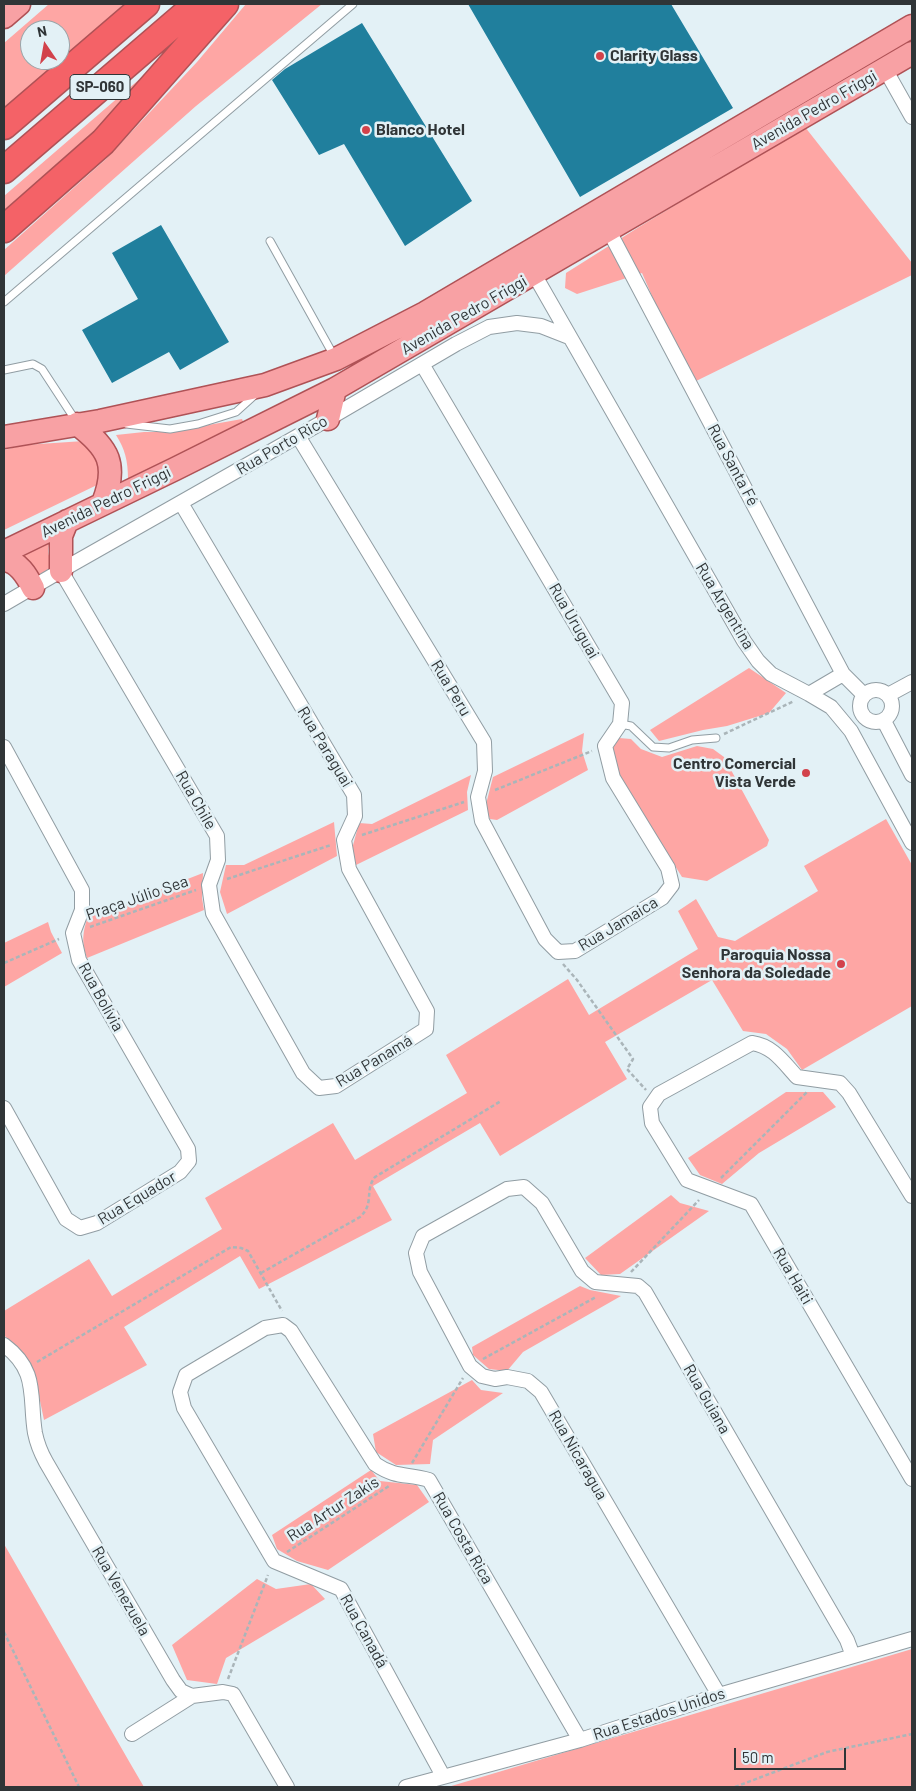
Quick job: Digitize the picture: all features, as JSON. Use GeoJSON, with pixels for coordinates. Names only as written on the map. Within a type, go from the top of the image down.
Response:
{"type":"FeatureCollection","features":[{"type":"Feature","properties":{"kind":"highway","name":"SP-060"},"geometry":{"type":"LineString","coordinates":[[4,126],[146,4]]}},
{"type":"Feature","properties":{"kind":"highway","name":"SP-060"},"geometry":{"type":"LineString","coordinates":[[4,170],[197,4]]}},
{"type":"Feature","properties":{"kind":"highway"},"geometry":{"type":"LineString","coordinates":[[4,229],[102,142],[225,4]]}},
{"type":"Feature","properties":{"kind":"main road"},"geometry":{"type":"LineString","coordinates":[[4,17],[19,4]]}},
{"type":"Feature","properties":{"kind":"main road","name":"Avenida Pedro Friggi"},"geometry":{"type":"LineString","coordinates":[[4,437],[100,421],[265,385],[336,359],[425,313],[912,26]]}},
{"type":"Feature","properties":{"kind":"main road","name":"Avenida Pedro Friggi"},"geometry":{"type":"LineString","coordinates":[[4,552],[335,389],[885,69],[910,58]]}},
{"type":"Feature","properties":{"kind":"main road"},"geometry":{"type":"LineString","coordinates":[[328,419],[335,389]]}},
{"type":"Feature","properties":{"kind":"main road"},"geometry":{"type":"LineString","coordinates":[[77,424],[103,446],[106,454],[110,469],[108,490],[103,504]]}},
{"type":"Feature","properties":{"kind":"main road"},"geometry":{"type":"LineString","coordinates":[[62,571],[61,536],[66,521]]}},
{"type":"Feature","properties":{"kind":"main road"},"geometry":{"type":"LineString","coordinates":[[4,560],[8,560],[24,572],[33,588]]}},
{"type":"Feature","properties":{"kind":"street"},"geometry":{"type":"LineString","coordinates":[[885,69],[912,117]]}},
{"type":"Feature","properties":{"kind":"street","name":"Rua Santa Fé"},"geometry":{"type":"LineString","coordinates":[[609,230],[843,674],[864,695]]}},
{"type":"Feature","properties":{"kind":"street","name":"Rua Argentina"},"geometry":{"type":"LineString","coordinates":[[534,274],[744,641],[758,661],[771,674],[831,707],[851,731],[912,843]]}},
{"type":"Feature","properties":{"kind":"street","name":"Rua Porto Rico"},"geometry":{"type":"LineString","coordinates":[[4,604],[456,344],[489,327],[517,323],[541,326],[569,338]]}},
{"type":"Feature","properties":{"kind":"street","name":"Rua Uruguai"},"geometry":{"type":"LineString","coordinates":[[422,364],[622,704],[620,724]]}},
{"type":"Feature","properties":{"kind":"street","name":"Rua Peru"},"geometry":{"type":"LineString","coordinates":[[298,436],[484,742],[485,771],[478,797],[482,821],[545,939],[558,952]]}},
{"type":"Feature","properties":{"kind":"street","name":"Rua Paraguai"},"geometry":{"type":"LineString","coordinates":[[181,503],[354,795],[355,816],[344,840]]}},
{"type":"Feature","properties":{"kind":"street","name":"Rua Chile"},"geometry":{"type":"LineString","coordinates":[[62,571],[217,836],[218,860],[209,885],[213,913],[303,1073],[319,1088]]}},
{"type":"Feature","properties":{"kind":"street"},"geometry":{"type":"LineString","coordinates":[[809,694],[843,674]]}},
{"type":"Feature","properties":{"kind":"street"},"geometry":{"type":"LineString","coordinates":[[888,695],[912,682]]}},
{"type":"Feature","properties":{"kind":"street"},"geometry":{"type":"LineString","coordinates":[[874,690],[879,690],[888,695],[892,709],[888,718],[874,723],[864,718],[861,714],[860,704],[864,695],[874,690]]}},
{"type":"Feature","properties":{"kind":"street"},"geometry":{"type":"LineString","coordinates":[[851,731],[864,718]]}},
{"type":"Feature","properties":{"kind":"street"},"geometry":{"type":"LineString","coordinates":[[884,721],[912,775]]}},
{"type":"Feature","properties":{"kind":"street"},"geometry":{"type":"LineString","coordinates":[[605,746],[620,724]]}},
{"type":"Feature","properties":{"kind":"street","name":"Rua Jamaica"},"geometry":{"type":"LineString","coordinates":[[558,952],[575,950],[662,898],[672,885],[668,868],[613,778],[605,746]]}},
{"type":"Feature","properties":{"kind":"street"},"geometry":{"type":"LineString","coordinates":[[4,747],[82,890],[82,910],[73,933]]}},
{"type":"Feature","properties":{"kind":"street","name":"Rua Panamá"},"geometry":{"type":"LineString","coordinates":[[319,1088],[336,1086],[426,1029],[427,1011],[349,869],[344,840]]}},
{"type":"Feature","properties":{"kind":"street","name":"Rua Bolívia"},"geometry":{"type":"LineString","coordinates":[[73,933],[79,960],[188,1149],[188,1161]]}},
{"type":"Feature","properties":{"kind":"street"},"geometry":{"type":"LineString","coordinates":[[650,1107],[659,1094],[752,1042],[761,1044],[774,1050],[797,1077],[840,1083],[849,1093],[912,1196]]}},
{"type":"Feature","properties":{"kind":"street","name":"Rua Haiti"},"geometry":{"type":"LineString","coordinates":[[650,1107],[652,1123],[687,1180],[751,1204],[912,1479]]}},
{"type":"Feature","properties":{"kind":"street","name":"Rua Equador"},"geometry":{"type":"LineString","coordinates":[[4,1108],[66,1219],[80,1228],[97,1223],[180,1172],[188,1161]]}},
{"type":"Feature","properties":{"kind":"street","name":"Rua Guiana"},"geometry":{"type":"LineString","coordinates":[[470,1366],[420,1272],[416,1253],[423,1236],[507,1189],[524,1187],[542,1203],[582,1271],[595,1282],[638,1286],[649,1299],[847,1640],[853,1656]]}},
{"type":"Feature","properties":{"kind":"street"},"geometry":{"type":"LineString","coordinates":[[274,1561],[184,1408],[180,1392],[186,1375],[265,1328],[283,1325]]}},
{"type":"Feature","properties":{"kind":"street","name":"Rua Costa Rica"},"geometry":{"type":"LineString","coordinates":[[283,1325],[291,1330],[375,1464],[387,1472],[429,1480],[580,1740]]}},
{"type":"Feature","properties":{"kind":"street","name":"Rua Venezuela"},"geometry":{"type":"LineString","coordinates":[[4,1345],[18,1358],[25,1369],[32,1394],[39,1449],[173,1680],[182,1690],[192,1696]]}},
{"type":"Feature","properties":{"kind":"street","name":"Rua Nicaragua"},"geometry":{"type":"LineString","coordinates":[[470,1366],[482,1376],[495,1379],[507,1377],[528,1381],[541,1392],[719,1694]]}},
{"type":"Feature","properties":{"kind":"street","name":"Rua Canadá"},"geometry":{"type":"LineString","coordinates":[[274,1561],[341,1589],[443,1776]]}},
{"type":"Feature","properties":{"kind":"street","name":"Rua Estados Unidos"},"geometry":{"type":"LineString","coordinates":[[406,1787],[580,1740],[719,1694],[912,1639]]}},
{"type":"Feature","properties":{"kind":"street"},"geometry":{"type":"LineString","coordinates":[[132,1734],[192,1696],[224,1692],[233,1694],[287,1787]]}},
{"type":"Feature","properties":{"kind":"lane"},"geometry":{"type":"LineString","coordinates":[[4,302],[353,4]]}},
{"type":"Feature","properties":{"kind":"lane"},"geometry":{"type":"LineString","coordinates":[[270,241],[336,359]]}},
{"type":"Feature","properties":{"kind":"lane"},"geometry":{"type":"LineString","coordinates":[[4,370],[33,364],[42,368],[77,424]]}},
{"type":"Feature","properties":{"kind":"lane"},"geometry":{"type":"LineString","coordinates":[[620,724],[631,726],[653,747],[669,748],[692,740],[716,738]]}},
{"type":"Feature","properties":{"kind":"path"},"geometry":{"type":"LineString","coordinates":[[716,738],[809,694]]}},
{"type":"Feature","properties":{"kind":"path","name":"Praça Júlio Sea"},"geometry":{"type":"LineString","coordinates":[[4,963],[73,933],[209,885],[478,797],[605,746]]}},
{"type":"Feature","properties":{"kind":"path"},"geometry":{"type":"LineString","coordinates":[[558,952],[565,968],[577,980],[633,1059],[627,1068],[648,1093],[650,1107]]}},
{"type":"Feature","properties":{"kind":"path"},"geometry":{"type":"LineString","coordinates":[[260,1273],[360,1217],[369,1204],[369,1188],[375,1176],[500,1101]]}},
{"type":"Feature","properties":{"kind":"path"},"geometry":{"type":"LineString","coordinates":[[25,1369],[228,1248],[238,1247],[248,1251],[283,1312],[283,1325]]}},
{"type":"Feature","properties":{"kind":"path"},"geometry":{"type":"LineString","coordinates":[[404,1476],[470,1366],[618,1285]]}},
{"type":"Feature","properties":{"kind":"path","name":"Rua Artur Zakis"},"geometry":{"type":"LineString","coordinates":[[274,1561],[404,1476]]}},
{"type":"Feature","properties":{"kind":"path"},"geometry":{"type":"LineString","coordinates":[[224,1692],[274,1561]]}},
{"type":"Feature","properties":{"kind":"path"},"geometry":{"type":"LineString","coordinates":[[4,1632],[79,1787]]}},
{"type":"Feature","properties":{"kind":"path"},"geometry":{"type":"LineString","coordinates":[[735,1787],[827,1752],[912,1734]]}},
{"type":"Feature","properties":{"kind":"shaded area"},"geometry":{"type":"Polygon","coordinates":[[[49,4],[126,4],[70,52],[70,20],[31,20],[49,4]]]}},
{"type":"Feature","properties":{"kind":"shaded area"},"geometry":{"type":"Polygon","coordinates":[[[246,4],[322,4],[196,106],[4,276],[4,250],[106,159],[197,62],[246,4]]]}},
{"type":"Feature","properties":{"kind":"shaded area"},"geometry":{"type":"Polygon","coordinates":[[[20,29],[20,70],[49,70],[4,108],[4,43],[20,29]]]}},
{"type":"Feature","properties":{"kind":"shaded area"},"geometry":{"type":"Polygon","coordinates":[[[164,58],[104,131],[4,218],[4,196],[164,58]]]}},
{"type":"Feature","properties":{"kind":"shaded area"},"geometry":{"type":"Polygon","coordinates":[[[805,127],[912,263],[912,275],[690,384],[642,273],[577,294],[565,288],[566,273],[805,127]]]}},
{"type":"Feature","properties":{"kind":"shaded area"},"geometry":{"type":"Polygon","coordinates":[[[242,419],[244,424],[128,479],[122,445],[116,435],[169,432],[242,419]]]}},
{"type":"Feature","properties":{"kind":"shaded area"},"geometry":{"type":"Polygon","coordinates":[[[84,441],[101,460],[99,484],[4,530],[4,450],[24,445],[84,441]]]}},
{"type":"Feature","properties":{"kind":"shaded area"},"geometry":{"type":"Polygon","coordinates":[[[50,542],[49,555],[57,565],[40,576],[36,569],[19,558],[50,542]]]}},
{"type":"Feature","properties":{"kind":"shaded area"},"geometry":{"type":"Polygon","coordinates":[[[749,668],[786,693],[769,713],[727,726],[659,741],[650,730],[749,668]]]}},
{"type":"Feature","properties":{"kind":"shaded area"},"geometry":{"type":"Polygon","coordinates":[[[584,733],[582,751],[588,770],[497,820],[490,819],[485,808],[493,777],[584,733]]]}},
{"type":"Feature","properties":{"kind":"shaded area"},"geometry":{"type":"Polygon","coordinates":[[[619,738],[631,739],[641,749],[662,757],[697,746],[713,749],[724,757],[769,840],[767,846],[707,881],[682,877],[615,770],[611,750],[619,738]]]}},
{"type":"Feature","properties":{"kind":"shaded area"},"geometry":{"type":"Polygon","coordinates":[[[471,775],[467,792],[468,810],[356,865],[352,849],[359,823],[372,824],[471,775]]]}},
{"type":"Feature","properties":{"kind":"shaded area"},"geometry":{"type":"Polygon","coordinates":[[[886,819],[912,865],[912,1006],[802,1070],[787,1049],[766,1034],[743,1031],[712,980],[605,1042],[627,1079],[500,1156],[480,1123],[373,1186],[392,1220],[259,1289],[240,1256],[124,1327],[147,1365],[44,1420],[35,1377],[4,1335],[4,1311],[89,1259],[112,1296],[222,1229],[205,1198],[333,1123],[355,1160],[467,1093],[446,1055],[568,979],[589,1015],[698,949],[678,911],[696,899],[718,937],[735,941],[818,891],[804,866],[886,819]]]}},
{"type":"Feature","properties":{"kind":"shaded area"},"geometry":{"type":"Polygon","coordinates":[[[334,822],[337,856],[227,914],[220,892],[226,865],[244,865],[334,822]]]}},
{"type":"Feature","properties":{"kind":"shaded area"},"geometry":{"type":"Polygon","coordinates":[[[203,873],[202,898],[204,910],[87,958],[83,939],[86,921],[91,908],[105,911],[203,873]]]}},
{"type":"Feature","properties":{"kind":"shaded area"},"geometry":{"type":"Polygon","coordinates":[[[48,922],[62,953],[4,987],[4,943],[48,922]]]}},
{"type":"Feature","properties":{"kind":"shaded area"},"geometry":{"type":"Polygon","coordinates":[[[786,1092],[823,1092],[836,1107],[759,1153],[722,1184],[700,1175],[688,1158],[786,1092]]]}},
{"type":"Feature","properties":{"kind":"shaded area"},"geometry":{"type":"Polygon","coordinates":[[[671,1195],[680,1203],[709,1211],[620,1274],[601,1275],[585,1258],[671,1195]]]}},
{"type":"Feature","properties":{"kind":"shaded area"},"geometry":{"type":"Polygon","coordinates":[[[580,1286],[590,1290],[621,1296],[523,1352],[507,1371],[489,1369],[473,1355],[472,1347],[580,1286]]]}},
{"type":"Feature","properties":{"kind":"shaded area"},"geometry":{"type":"Polygon","coordinates":[[[472,1380],[481,1390],[503,1393],[433,1440],[430,1464],[396,1465],[376,1452],[373,1434],[472,1380]]]}},
{"type":"Feature","properties":{"kind":"shaded area"},"geometry":{"type":"Polygon","coordinates":[[[371,1470],[380,1481],[417,1485],[429,1502],[328,1570],[297,1561],[277,1549],[272,1535],[371,1470]]]}},
{"type":"Feature","properties":{"kind":"shaded area"},"geometry":{"type":"Polygon","coordinates":[[[4,1544],[130,1763],[144,1787],[4,1787],[4,1544]]]}},
{"type":"Feature","properties":{"kind":"shaded area"},"geometry":{"type":"Polygon","coordinates":[[[257,1579],[276,1589],[311,1584],[325,1599],[226,1658],[217,1684],[187,1680],[172,1645],[257,1579]]]}},
{"type":"Feature","properties":{"kind":"shaded area"},"geometry":{"type":"Polygon","coordinates":[[[912,1649],[912,1787],[448,1787],[855,1666],[912,1649]]]}},
{"type":"Feature","properties":{"kind":"building","name":"Clarity Glass"},"geometry":{"type":"Polygon","coordinates":[[[468,4],[671,4],[733,108],[580,197],[468,4]]]}},
{"type":"Feature","properties":{"kind":"building","name":"Blanco Hotel"},"geometry":{"type":"Polygon","coordinates":[[[362,23],[472,201],[405,246],[344,144],[319,155],[272,80],[285,69],[362,23]]]}},
{"type":"Feature","properties":{"kind":"building"},"geometry":{"type":"Polygon","coordinates":[[[161,225],[229,342],[180,370],[169,352],[112,383],[82,330],[138,299],[112,253],[161,225]]]}},
{"type":"Feature","properties":{"kind":"place","name":"Clarity Glass"},"geometry":{"type":"Point","coordinates":[600,56]}},
{"type":"Feature","properties":{"kind":"place","name":"Blanco Hotel"},"geometry":{"type":"Point","coordinates":[366,130]}},
{"type":"Feature","properties":{"kind":"place","name":"Centro Comercial Vista Verde"},"geometry":{"type":"Point","coordinates":[806,773]}},
{"type":"Feature","properties":{"kind":"place","name":"Paroquia Nossa Senhora da Soledade"},"geometry":{"type":"Point","coordinates":[841,964]}}]}
